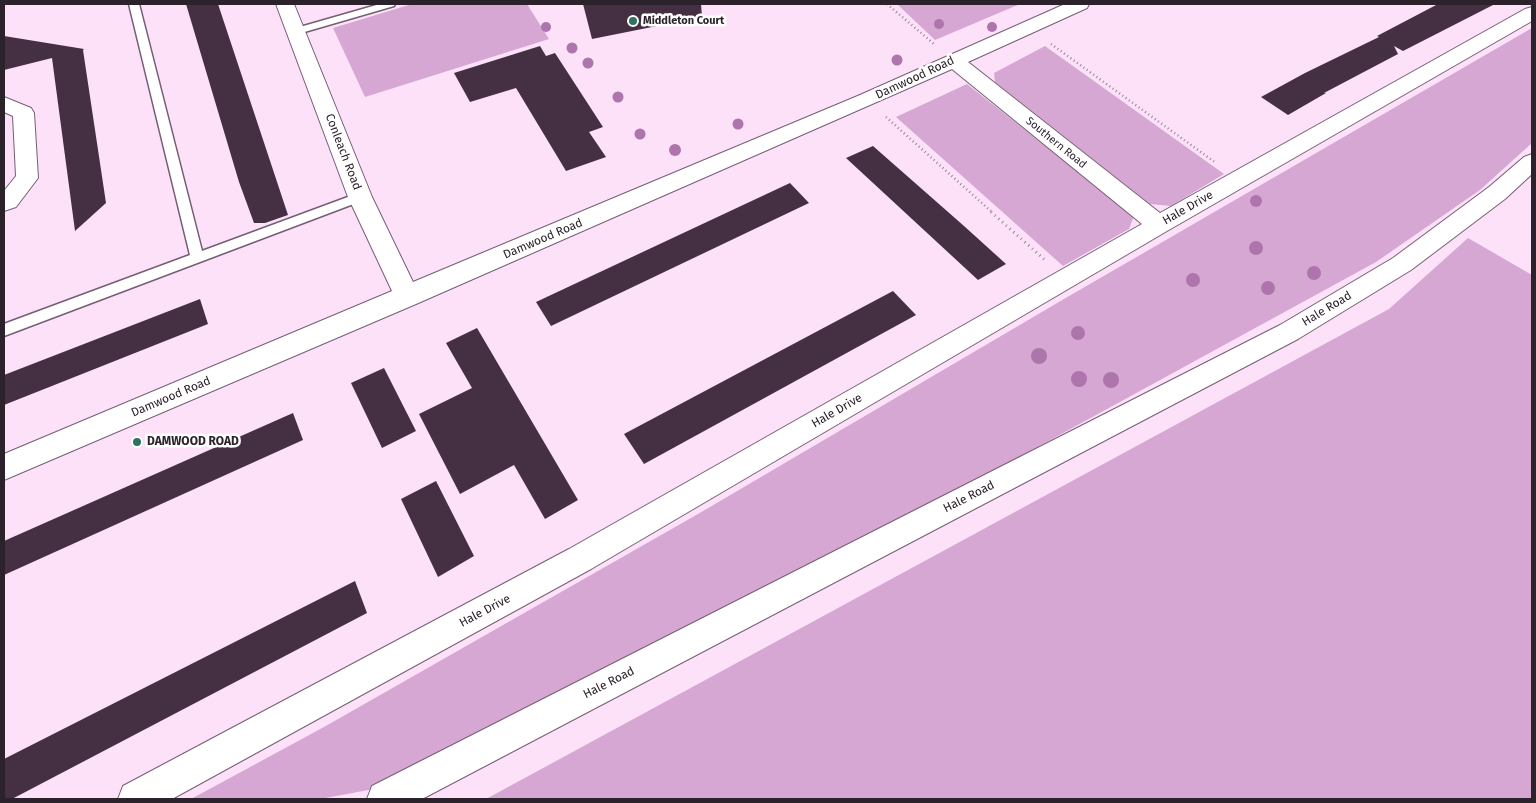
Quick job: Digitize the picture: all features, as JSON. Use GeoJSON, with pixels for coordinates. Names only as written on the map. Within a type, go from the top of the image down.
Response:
{"type":"FeatureCollection","features":[{"type":"Feature","properties":{"kind":"street","name":"Conleach Road"},"geometry":{"type":"LineString","coordinates":[[285,4],[360,197],[407,297]]}},
{"type":"Feature","properties":{"kind":"street","name":"Damwood Road"},"geometry":{"type":"LineString","coordinates":[[4,467],[867,100],[1073,5]]}},
{"type":"Feature","properties":{"kind":"street","name":"Hale Drive"},"geometry":{"type":"LineString","coordinates":[[136,799],[580,559],[1159,225],[1532,13]]}},
{"type":"Feature","properties":{"kind":"street","name":"Southern Road"},"geometry":{"type":"LineString","coordinates":[[953,60],[1159,225]]}},
{"type":"Feature","properties":{"kind":"street"},"geometry":{"type":"LineString","coordinates":[[4,104],[22,113],[27,178],[8,201],[4,203]]}},
{"type":"Feature","properties":{"kind":"street","name":"Hale Road"},"geometry":{"type":"LineString","coordinates":[[385,799],[1289,332],[1402,264],[1497,193],[1532,162]]}},
{"type":"Feature","properties":{"kind":"lane"},"geometry":{"type":"LineString","coordinates":[[134,4],[197,258]]}},
{"type":"Feature","properties":{"kind":"lane"},"geometry":{"type":"LineString","coordinates":[[297,31],[390,4]]}},
{"type":"Feature","properties":{"kind":"lane"},"geometry":{"type":"LineString","coordinates":[[4,330],[360,197]]}},
{"type":"Feature","properties":{"kind":"path"},"geometry":{"type":"LineString","coordinates":[[887,4],[953,60]]}},
{"type":"Feature","properties":{"kind":"path"},"geometry":{"type":"LineString","coordinates":[[1028,27],[1239,180]]}},
{"type":"Feature","properties":{"kind":"path"},"geometry":{"type":"LineString","coordinates":[[867,100],[1066,279]]}},
{"type":"Feature","properties":{"kind":"shaded area"},"geometry":{"type":"Polygon","coordinates":[[[412,4],[527,4],[549,39],[365,97],[333,28],[412,4]]]}},
{"type":"Feature","properties":{"kind":"shaded area"},"geometry":{"type":"Polygon","coordinates":[[[897,4],[1020,4],[935,40],[897,4]]]}},
{"type":"Feature","properties":{"kind":"shaded area"},"geometry":{"type":"Polygon","coordinates":[[[1532,28],[1532,143],[1480,190],[1376,262],[979,479],[374,789],[320,799],[191,799],[324,727],[698,514],[1532,28]]]}},
{"type":"Feature","properties":{"kind":"shaded area"},"geometry":{"type":"Polygon","coordinates":[[[1045,46],[1224,174],[1171,206],[1150,204],[995,82],[994,73],[1045,46]]]}},
{"type":"Feature","properties":{"kind":"shaded area"},"geometry":{"type":"Polygon","coordinates":[[[967,84],[1134,216],[1129,229],[1063,266],[896,117],[967,84]]]}},
{"type":"Feature","properties":{"kind":"shaded area"},"geometry":{"type":"Polygon","coordinates":[[[1468,238],[1532,275],[1532,799],[486,799],[1389,309],[1468,238]]]}},
{"type":"Feature","properties":{"kind":"building"},"geometry":{"type":"Polygon","coordinates":[[[186,4],[218,4],[288,215],[265,223],[254,223],[239,182],[186,4]]]}},
{"type":"Feature","properties":{"kind":"building","name":"Middleton Court"},"geometry":{"type":"Polygon","coordinates":[[[583,4],[701,4],[702,17],[592,39],[583,4]]]}},
{"type":"Feature","properties":{"kind":"building"},"geometry":{"type":"Polygon","coordinates":[[[1438,4],[1495,4],[1403,51],[1394,46],[1398,54],[1324,93],[1326,93],[1288,115],[1261,97],[1379,37],[1377,36],[1438,4]]]}},
{"type":"Feature","properties":{"kind":"building"},"geometry":{"type":"Polygon","coordinates":[[[4,36],[84,49],[106,203],[75,231],[52,58],[4,70],[4,36]]]}},
{"type":"Feature","properties":{"kind":"building"},"geometry":{"type":"Polygon","coordinates":[[[540,46],[546,56],[555,53],[603,127],[589,132],[606,157],[566,171],[516,88],[470,102],[454,73],[540,46]]]}},
{"type":"Feature","properties":{"kind":"building"},"geometry":{"type":"Polygon","coordinates":[[[873,146],[1006,264],[978,280],[846,158],[873,146]]]}},
{"type":"Feature","properties":{"kind":"building"},"geometry":{"type":"Polygon","coordinates":[[[790,183],[809,203],[551,326],[536,302],[790,183]]]}},
{"type":"Feature","properties":{"kind":"building"},"geometry":{"type":"Polygon","coordinates":[[[893,291],[916,315],[644,464],[624,434],[893,291]]]}},
{"type":"Feature","properties":{"kind":"building"},"geometry":{"type":"Polygon","coordinates":[[[200,299],[208,324],[4,405],[4,375],[200,299]]]}},
{"type":"Feature","properties":{"kind":"building"},"geometry":{"type":"Polygon","coordinates":[[[477,328],[578,500],[545,519],[514,465],[460,494],[419,414],[472,388],[446,343],[477,328]]]}},
{"type":"Feature","properties":{"kind":"building"},"geometry":{"type":"Polygon","coordinates":[[[384,368],[416,431],[382,448],[351,383],[384,368]]]}},
{"type":"Feature","properties":{"kind":"building"},"geometry":{"type":"Polygon","coordinates":[[[293,413],[303,440],[4,575],[4,541],[293,413]]]}},
{"type":"Feature","properties":{"kind":"building"},"geometry":{"type":"Polygon","coordinates":[[[436,481],[474,556],[438,577],[401,499],[436,481]]]}},
{"type":"Feature","properties":{"kind":"building"},"geometry":{"type":"Polygon","coordinates":[[[355,581],[367,613],[12,799],[4,799],[4,759],[355,581]]]}},
{"type":"Feature","properties":{"kind":"place","name":"Middleton Court"},"geometry":{"type":"Point","coordinates":[633,21]}},
{"type":"Feature","properties":{"kind":"place","name":"DAMWOOD ROAD"},"geometry":{"type":"Point","coordinates":[137,442]}}]}
